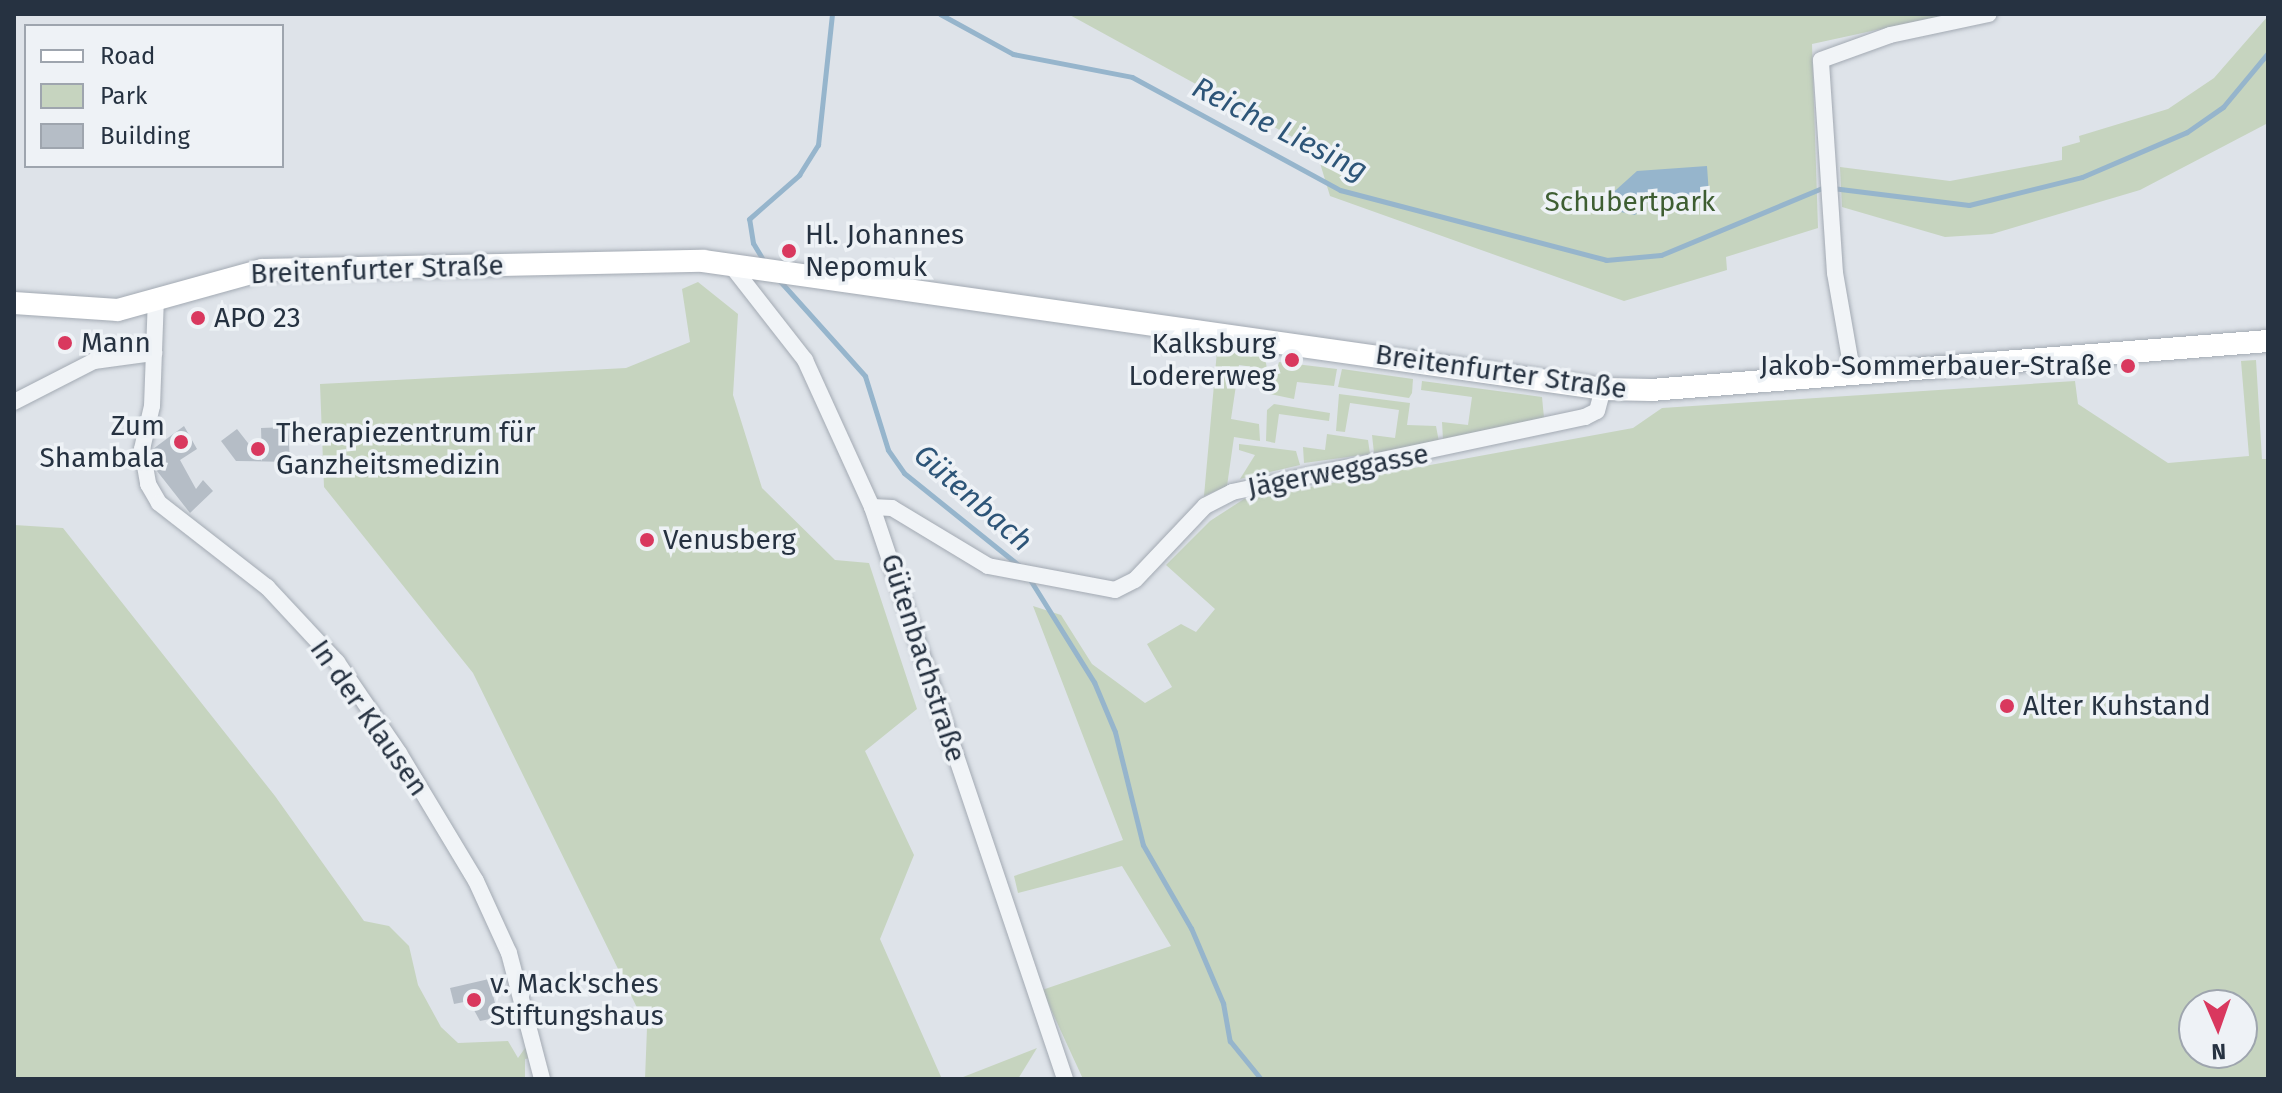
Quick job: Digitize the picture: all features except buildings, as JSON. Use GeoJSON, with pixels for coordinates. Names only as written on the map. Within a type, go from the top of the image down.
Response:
{"type":"FeatureCollection","features":[{"type":"Feature","properties":{"kind":"main road","name":"Breitenfurter Straße"},"geometry":{"type":"LineString","coordinates":[[14,303],[103,312],[262,270],[738,265],[1603,389],[1853,376],[2268,341]]}},
{"type":"Feature","properties":{"kind":"street"},"geometry":{"type":"LineString","coordinates":[[1853,376],[1830,213],[1821,60],[1890,35],[1989,14]]}},
{"type":"Feature","properties":{"kind":"street","name":"Gütenbachstraße"},"geometry":{"type":"LineString","coordinates":[[738,265],[805,360],[872,507],[1065,1079]]}},
{"type":"Feature","properties":{"kind":"street","name":"In der Klausen"},"geometry":{"type":"LineString","coordinates":[[156,297],[152,406],[142,449],[153,494],[267,587],[337,662],[399,753],[476,881],[509,953],[542,1079]]}},
{"type":"Feature","properties":{"kind":"street"},"geometry":{"type":"LineString","coordinates":[[14,402],[94,361],[154,353]]}},
{"type":"Feature","properties":{"kind":"street","name":"Jägerweggasse"},"geometry":{"type":"LineString","coordinates":[[872,507],[892,508],[960,553],[1004,570],[1115,590],[1135,580],[1205,506],[1232,492],[1585,417],[1597,411],[1603,389]]}},
{"type":"Feature","properties":{"kind":"green space","name":"Schubertpark"},"geometry":{"type":"Polygon","coordinates":[[[1068,14],[1950,14],[1812,44],[1818,228],[1726,257],[1727,270],[1624,301],[1330,196],[1316,150],[1068,14]]]}},
{"type":"Feature","properties":{"kind":"green space"},"geometry":{"type":"Polygon","coordinates":[[[2268,16],[2268,123],[2140,190],[1992,234],[1945,237],[1842,207],[1840,167],[1950,181],[2062,160],[2062,147],[2080,142],[2079,136],[2168,109],[2214,78],[2268,16]]]}},
{"type":"Feature","properties":{"kind":"green space"},"geometry":{"type":"Polygon","coordinates":[[[698,282],[738,314],[733,395],[762,488],[835,560],[869,563],[917,709],[865,751],[914,855],[880,939],[942,1079],[645,1079],[647,1028],[473,673],[324,487],[320,384],[626,368],[690,342],[682,289],[698,282]]]}},
{"type":"Feature","properties":{"kind":"green space"},"geometry":{"type":"Polygon","coordinates":[[[1217,351],[1265,357],[1267,369],[1239,365],[1231,419],[1259,424],[1260,441],[1234,437],[1227,486],[1204,496],[1217,351]]]}},
{"type":"Feature","properties":{"kind":"green space"},"geometry":{"type":"Polygon","coordinates":[[[2256,360],[2262,459],[2268,459],[2268,1079],[1083,1079],[1042,990],[1171,946],[1122,866],[1018,893],[1014,876],[1123,840],[1033,606],[1061,615],[1092,664],[1145,703],[1172,687],[1147,644],[1181,624],[1196,632],[1215,609],[1166,565],[1210,521],[1244,499],[1633,428],[1662,408],[2075,381],[2078,404],[2168,463],[2249,456],[2241,361],[2256,360]]]}},
{"type":"Feature","properties":{"kind":"green space"},"geometry":{"type":"Polygon","coordinates":[[[1279,362],[1337,369],[1334,386],[1297,382],[1294,399],[1270,394],[1279,362]]]}},
{"type":"Feature","properties":{"kind":"green space"},"geometry":{"type":"Polygon","coordinates":[[[1342,369],[1413,379],[1412,393],[1409,398],[1338,387],[1342,369]]]}},
{"type":"Feature","properties":{"kind":"green space"},"geometry":{"type":"Polygon","coordinates":[[[1422,381],[1542,397],[1544,418],[1443,440],[1442,422],[1468,425],[1472,397],[1421,390],[1422,381]]]}},
{"type":"Feature","properties":{"kind":"green space"},"geometry":{"type":"Polygon","coordinates":[[[1339,394],[1410,403],[1407,425],[1436,426],[1439,442],[1374,453],[1372,435],[1395,438],[1399,410],[1350,403],[1345,432],[1336,431],[1339,394]]]}},
{"type":"Feature","properties":{"kind":"green space"},"geometry":{"type":"Polygon","coordinates":[[[1274,404],[1330,413],[1329,421],[1279,414],[1275,443],[1266,441],[1267,410],[1274,404]]]}},
{"type":"Feature","properties":{"kind":"green space"},"geometry":{"type":"Polygon","coordinates":[[[1327,434],[1368,440],[1370,454],[1304,463],[1303,447],[1325,450],[1327,434]]]}},
{"type":"Feature","properties":{"kind":"green space"},"geometry":{"type":"Polygon","coordinates":[[[1239,444],[1296,451],[1300,465],[1240,479],[1255,455],[1239,450],[1239,444]]]}},
{"type":"Feature","properties":{"kind":"green space"},"geometry":{"type":"Polygon","coordinates":[[[14,525],[63,528],[275,796],[364,921],[389,926],[409,946],[418,985],[441,1027],[458,1043],[508,1041],[518,1058],[530,1041],[532,1058],[525,1059],[525,1079],[14,1079],[14,525]]]}},
{"type":"Feature","properties":{"kind":"green space"},"geometry":{"type":"Polygon","coordinates":[[[1037,1048],[1018,1079],[958,1079],[1037,1048]]]}},
{"type":"Feature","properties":{"kind":"water"},"geometry":{"type":"Polygon","coordinates":[[[1707,166],[1709,195],[1692,199],[1656,192],[1635,215],[1597,207],[1637,171],[1707,166]]]}},
{"type":"Feature","properties":{"kind":"waterway","name":"Gütenbach"},"geometry":{"type":"LineString","coordinates":[[765,263],[753,243],[749,219],[799,175],[818,145],[832,14]]}},
{"type":"Feature","properties":{"kind":"waterway","name":"Reiche Liesing"},"geometry":{"type":"LineString","coordinates":[[940,14],[1013,54],[1132,77],[1340,190],[1606,260],[1661,255],[1824,187],[1969,205],[2082,177],[2187,132],[2223,107],[2268,53]]}},
{"type":"Feature","properties":{"kind":"waterway","name":"Gütenbach"},"geometry":{"type":"LineString","coordinates":[[779,280],[865,376],[888,450],[904,473],[1021,567]]}},
{"type":"Feature","properties":{"kind":"waterway","name":"Gütenbach"},"geometry":{"type":"LineString","coordinates":[[1029,578],[1094,682],[1115,732],[1143,845],[1191,928],[1223,1003],[1230,1041],[1261,1079]]}},
{"type":"Feature","properties":{"kind":"place","name":"Hl. Johannes Nepomuk"},"geometry":{"type":"Point","coordinates":[789,251]}},
{"type":"Feature","properties":{"kind":"place","name":"APO 23"},"geometry":{"type":"Point","coordinates":[198,318]}},
{"type":"Feature","properties":{"kind":"place","name":"Mann"},"geometry":{"type":"Point","coordinates":[65,343]}},
{"type":"Feature","properties":{"kind":"place","name":"Kalksburg Lodererweg"},"geometry":{"type":"Point","coordinates":[1292,360]}},
{"type":"Feature","properties":{"kind":"place","name":"Jakob-Sommerbauer-Straße"},"geometry":{"type":"Point","coordinates":[2128,366]}},
{"type":"Feature","properties":{"kind":"place","name":"Zum Shambala"},"geometry":{"type":"Point","coordinates":[181,442]}},
{"type":"Feature","properties":{"kind":"place","name":"Therapiezentrum für Ganzheitsmedizin"},"geometry":{"type":"Point","coordinates":[258,449]}},
{"type":"Feature","properties":{"kind":"place","name":"Venusberg"},"geometry":{"type":"Point","coordinates":[647,540]}},
{"type":"Feature","properties":{"kind":"place","name":"Alter Kuhstand"},"geometry":{"type":"Point","coordinates":[2007,706]}},
{"type":"Feature","properties":{"kind":"place","name":"v. Mack'sches Stiftungshaus"},"geometry":{"type":"Point","coordinates":[474,1000]}}]}
